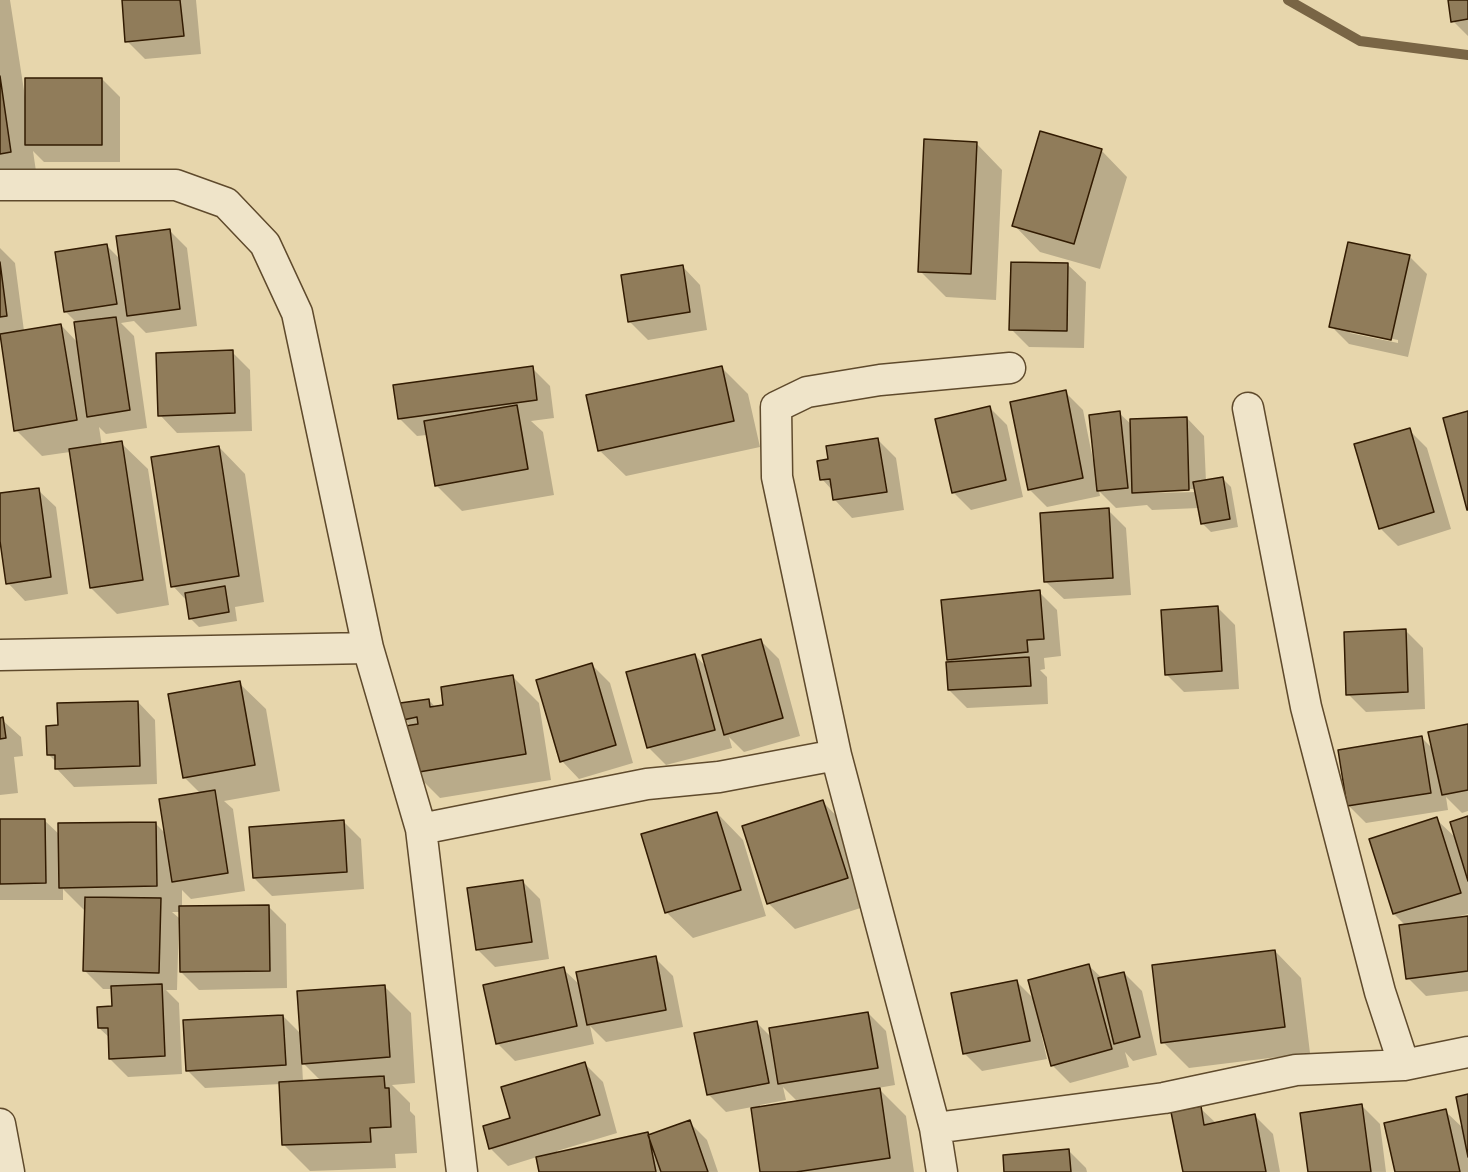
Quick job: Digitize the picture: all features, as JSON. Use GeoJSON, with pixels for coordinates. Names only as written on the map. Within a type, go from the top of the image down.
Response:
{"type":"FeatureCollection","features":[{"type":"Feature","properties":{"kind":"street"},"geometry":{"type":"LineString","coordinates":[[0,185],[176,185],[226,203],[265,244],[297,313],[368,648],[421,829],[462,1172]]}},
{"type":"Feature","properties":{"kind":"street"},"geometry":{"type":"LineString","coordinates":[[942,1172],[935,1128],[836,755],[777,477],[776,407],[807,392],[880,380],[1010,368]]}},
{"type":"Feature","properties":{"kind":"street"},"geometry":{"type":"LineString","coordinates":[[1248,408],[1306,707],[1380,992],[1404,1065]]}},
{"type":"Feature","properties":{"kind":"street"},"geometry":{"type":"LineString","coordinates":[[0,655],[368,648]]}},
{"type":"Feature","properties":{"kind":"street"},"geometry":{"type":"LineString","coordinates":[[421,829],[647,784],[719,777],[836,755]]}},
{"type":"Feature","properties":{"kind":"street"},"geometry":{"type":"LineString","coordinates":[[935,1128],[1164,1098],[1296,1070],[1404,1065],[1468,1052]]}},
{"type":"Feature","properties":{"kind":"street"},"geometry":{"type":"LineString","coordinates":[[0,1124],[9,1172]]}},
{"type":"Feature","properties":{"kind":"building"},"geometry":{"type":"Polygon","coordinates":[[[122,0],[180,0],[184,36],[125,42],[122,0]]]}},
{"type":"Feature","properties":{"kind":"building"},"geometry":{"type":"Polygon","coordinates":[[[1448,0],[1468,0],[1468,19],[1451,22],[1448,0]]]}},
{"type":"Feature","properties":{"kind":"building"},"geometry":{"type":"Polygon","coordinates":[[[0,76],[11,152],[0,154],[0,76]]]}},
{"type":"Feature","properties":{"kind":"building"},"geometry":{"type":"Polygon","coordinates":[[[25,78],[102,78],[102,145],[25,145],[25,78]]]}},
{"type":"Feature","properties":{"kind":"building"},"geometry":{"type":"Polygon","coordinates":[[[1040,131],[1102,149],[1074,244],[1012,226],[1040,131]]]}},
{"type":"Feature","properties":{"kind":"building"},"geometry":{"type":"Polygon","coordinates":[[[924,139],[977,142],[971,274],[918,272],[924,139]]]}},
{"type":"Feature","properties":{"kind":"building"},"geometry":{"type":"Polygon","coordinates":[[[170,229],[180,309],[127,316],[116,236],[170,229]]]}},
{"type":"Feature","properties":{"kind":"building"},"geometry":{"type":"Polygon","coordinates":[[[1348,242],[1410,255],[1391,340],[1329,327],[1348,242]]]}},
{"type":"Feature","properties":{"kind":"building"},"geometry":{"type":"Polygon","coordinates":[[[107,244],[117,304],[64,312],[55,252],[107,244]]]}},
{"type":"Feature","properties":{"kind":"building"},"geometry":{"type":"Polygon","coordinates":[[[0,262],[7,316],[0,317],[0,262]]]}},
{"type":"Feature","properties":{"kind":"building"},"geometry":{"type":"Polygon","coordinates":[[[1011,262],[1068,263],[1067,331],[1009,330],[1011,262]]]}},
{"type":"Feature","properties":{"kind":"building"},"geometry":{"type":"Polygon","coordinates":[[[683,265],[690,312],[628,322],[621,275],[683,265]]]}},
{"type":"Feature","properties":{"kind":"building"},"geometry":{"type":"Polygon","coordinates":[[[116,317],[130,410],[87,417],[74,322],[116,317]]]}},
{"type":"Feature","properties":{"kind":"building"},"geometry":{"type":"Polygon","coordinates":[[[61,324],[77,420],[14,431],[0,334],[61,324]]]}},
{"type":"Feature","properties":{"kind":"building"},"geometry":{"type":"Polygon","coordinates":[[[233,350],[235,413],[158,416],[156,353],[233,350]]]}},
{"type":"Feature","properties":{"kind":"building"},"geometry":{"type":"Polygon","coordinates":[[[533,366],[537,400],[398,419],[393,385],[533,366]]]}},
{"type":"Feature","properties":{"kind":"building"},"geometry":{"type":"Polygon","coordinates":[[[722,366],[734,421],[598,451],[586,395],[722,366]]]}},
{"type":"Feature","properties":{"kind":"building"},"geometry":{"type":"Polygon","coordinates":[[[1066,390],[1083,478],[1028,490],[1010,402],[1066,390]]]}},
{"type":"Feature","properties":{"kind":"building"},"geometry":{"type":"Polygon","coordinates":[[[517,405],[528,469],[435,486],[424,421],[517,405]]]}},
{"type":"Feature","properties":{"kind":"building"},"geometry":{"type":"Polygon","coordinates":[[[990,406],[1006,480],[952,493],[935,419],[990,406]]]}},
{"type":"Feature","properties":{"kind":"building"},"geometry":{"type":"Polygon","coordinates":[[[1120,411],[1128,488],[1097,491],[1089,415],[1120,411]]]}},
{"type":"Feature","properties":{"kind":"building"},"geometry":{"type":"Polygon","coordinates":[[[1468,411],[1468,510],[1467,510],[1443,418],[1468,411]]]}},
{"type":"Feature","properties":{"kind":"building"},"geometry":{"type":"Polygon","coordinates":[[[1187,417],[1189,490],[1132,493],[1130,419],[1187,417]]]}},
{"type":"Feature","properties":{"kind":"building"},"geometry":{"type":"Polygon","coordinates":[[[1410,428],[1434,512],[1379,529],[1354,444],[1410,428]]]}},
{"type":"Feature","properties":{"kind":"building"},"geometry":{"type":"Polygon","coordinates":[[[878,438],[887,492],[833,500],[830,479],[820,480],[817,461],[828,459],[826,446],[878,438]]]}},
{"type":"Feature","properties":{"kind":"building"},"geometry":{"type":"Polygon","coordinates":[[[122,441],[143,580],[90,588],[69,449],[122,441]]]}},
{"type":"Feature","properties":{"kind":"building"},"geometry":{"type":"Polygon","coordinates":[[[219,446],[239,576],[171,587],[151,457],[219,446]]]}},
{"type":"Feature","properties":{"kind":"building"},"geometry":{"type":"Polygon","coordinates":[[[1223,477],[1230,519],[1201,524],[1193,482],[1223,477]]]}},
{"type":"Feature","properties":{"kind":"building"},"geometry":{"type":"Polygon","coordinates":[[[39,488],[51,577],[6,584],[0,541],[0,493],[39,488]]]}},
{"type":"Feature","properties":{"kind":"building"},"geometry":{"type":"Polygon","coordinates":[[[1109,508],[1113,578],[1044,582],[1040,513],[1109,508]]]}},
{"type":"Feature","properties":{"kind":"building"},"geometry":{"type":"Polygon","coordinates":[[[225,586],[229,612],[189,619],[185,593],[225,586]]]}},
{"type":"Feature","properties":{"kind":"building"},"geometry":{"type":"Polygon","coordinates":[[[1040,590],[1044,639],[1027,640],[1028,652],[947,660],[941,600],[1040,590]]]}},
{"type":"Feature","properties":{"kind":"building"},"geometry":{"type":"Polygon","coordinates":[[[1218,606],[1222,671],[1165,675],[1161,610],[1218,606]]]}},
{"type":"Feature","properties":{"kind":"building"},"geometry":{"type":"Polygon","coordinates":[[[1406,629],[1408,692],[1346,695],[1344,632],[1406,629]]]}},
{"type":"Feature","properties":{"kind":"building"},"geometry":{"type":"Polygon","coordinates":[[[761,639],[783,718],[724,735],[702,655],[761,639]]]}},
{"type":"Feature","properties":{"kind":"building"},"geometry":{"type":"Polygon","coordinates":[[[695,654],[715,730],[647,748],[626,672],[695,654]]]}},
{"type":"Feature","properties":{"kind":"building"},"geometry":{"type":"Polygon","coordinates":[[[1029,657],[1031,686],[948,690],[946,662],[1029,657]]]}},
{"type":"Feature","properties":{"kind":"building"},"geometry":{"type":"Polygon","coordinates":[[[592,663],[616,745],[560,762],[536,680],[592,663]]]}},
{"type":"Feature","properties":{"kind":"building"},"geometry":{"type":"Polygon","coordinates":[[[513,675],[526,754],[413,773],[405,726],[418,724],[417,717],[403,720],[400,703],[429,699],[430,707],[443,705],[441,687],[513,675]]]}},
{"type":"Feature","properties":{"kind":"building"},"geometry":{"type":"Polygon","coordinates":[[[240,681],[255,765],[183,778],[168,694],[240,681]]]}},
{"type":"Feature","properties":{"kind":"building"},"geometry":{"type":"Polygon","coordinates":[[[138,701],[140,766],[55,769],[55,755],[47,755],[46,726],[58,725],[57,703],[138,701]]]}},
{"type":"Feature","properties":{"kind":"building"},"geometry":{"type":"Polygon","coordinates":[[[3,717],[6,738],[0,739],[0,718],[3,717]]]}},
{"type":"Feature","properties":{"kind":"building"},"geometry":{"type":"Polygon","coordinates":[[[1468,724],[1468,790],[1442,795],[1428,732],[1468,724]]]}},
{"type":"Feature","properties":{"kind":"building"},"geometry":{"type":"Polygon","coordinates":[[[1422,736],[1431,793],[1347,806],[1338,750],[1422,736]]]}},
{"type":"Feature","properties":{"kind":"building"},"geometry":{"type":"Polygon","coordinates":[[[215,790],[228,873],[172,882],[159,799],[215,790]]]}},
{"type":"Feature","properties":{"kind":"building"},"geometry":{"type":"Polygon","coordinates":[[[823,800],[848,878],[767,904],[742,826],[823,800]]]}},
{"type":"Feature","properties":{"kind":"building"},"geometry":{"type":"Polygon","coordinates":[[[717,812],[741,890],[665,913],[641,834],[717,812]]]}},
{"type":"Feature","properties":{"kind":"building"},"geometry":{"type":"Polygon","coordinates":[[[1468,816],[1468,881],[1450,822],[1468,816]]]}},
{"type":"Feature","properties":{"kind":"building"},"geometry":{"type":"Polygon","coordinates":[[[1437,817],[1461,893],[1393,914],[1369,839],[1437,817]]]}},
{"type":"Feature","properties":{"kind":"building"},"geometry":{"type":"Polygon","coordinates":[[[0,819],[45,819],[46,883],[0,884],[0,819]]]}},
{"type":"Feature","properties":{"kind":"building"},"geometry":{"type":"Polygon","coordinates":[[[344,820],[347,872],[253,878],[249,827],[344,820]]]}},
{"type":"Feature","properties":{"kind":"building"},"geometry":{"type":"Polygon","coordinates":[[[156,822],[157,886],[59,888],[58,823],[156,822]]]}},
{"type":"Feature","properties":{"kind":"building"},"geometry":{"type":"Polygon","coordinates":[[[523,880],[532,942],[476,950],[467,888],[523,880]]]}},
{"type":"Feature","properties":{"kind":"building"},"geometry":{"type":"Polygon","coordinates":[[[85,897],[161,898],[159,973],[83,971],[85,897]]]}},
{"type":"Feature","properties":{"kind":"building"},"geometry":{"type":"Polygon","coordinates":[[[269,905],[270,971],[180,972],[179,906],[269,905]]]}},
{"type":"Feature","properties":{"kind":"building"},"geometry":{"type":"Polygon","coordinates":[[[1468,916],[1468,971],[1406,979],[1399,925],[1468,916]]]}},
{"type":"Feature","properties":{"kind":"building"},"geometry":{"type":"Polygon","coordinates":[[[1275,950],[1285,1027],[1161,1043],[1152,965],[1275,950]]]}},
{"type":"Feature","properties":{"kind":"building"},"geometry":{"type":"Polygon","coordinates":[[[656,956],[666,1010],[587,1025],[576,972],[656,956]]]}},
{"type":"Feature","properties":{"kind":"building"},"geometry":{"type":"Polygon","coordinates":[[[1089,964],[1112,1049],[1051,1066],[1028,980],[1089,964]]]}},
{"type":"Feature","properties":{"kind":"building"},"geometry":{"type":"Polygon","coordinates":[[[564,967],[577,1026],[496,1044],[483,985],[564,967]]]}},
{"type":"Feature","properties":{"kind":"building"},"geometry":{"type":"Polygon","coordinates":[[[1124,972],[1140,1037],[1114,1044],[1098,978],[1124,972]]]}},
{"type":"Feature","properties":{"kind":"building"},"geometry":{"type":"Polygon","coordinates":[[[1017,980],[1030,1041],[963,1054],[951,993],[1017,980]]]}},
{"type":"Feature","properties":{"kind":"building"},"geometry":{"type":"Polygon","coordinates":[[[162,984],[165,1056],[109,1059],[108,1028],[98,1028],[97,1007],[112,1006],[111,986],[162,984]]]}},
{"type":"Feature","properties":{"kind":"building"},"geometry":{"type":"Polygon","coordinates":[[[385,985],[390,1057],[302,1064],[297,991],[385,985]]]}},
{"type":"Feature","properties":{"kind":"building"},"geometry":{"type":"Polygon","coordinates":[[[868,1012],[878,1068],[778,1084],[769,1028],[868,1012]]]}},
{"type":"Feature","properties":{"kind":"building"},"geometry":{"type":"Polygon","coordinates":[[[283,1015],[286,1065],[186,1071],[183,1020],[283,1015]]]}},
{"type":"Feature","properties":{"kind":"building"},"geometry":{"type":"Polygon","coordinates":[[[757,1021],[769,1083],[707,1095],[694,1033],[757,1021]]]}},
{"type":"Feature","properties":{"kind":"building"},"geometry":{"type":"Polygon","coordinates":[[[585,1062],[600,1115],[489,1149],[483,1126],[510,1118],[501,1087],[585,1062]]]}},
{"type":"Feature","properties":{"kind":"building"},"geometry":{"type":"Polygon","coordinates":[[[384,1076],[385,1088],[389,1088],[391,1127],[370,1128],[371,1142],[282,1145],[279,1082],[384,1076]]]}},
{"type":"Feature","properties":{"kind":"building"},"geometry":{"type":"Polygon","coordinates":[[[880,1088],[890,1158],[796,1172],[760,1172],[751,1108],[880,1088]]]}},
{"type":"Feature","properties":{"kind":"building"},"geometry":{"type":"Polygon","coordinates":[[[1468,1094],[1468,1157],[1456,1097],[1468,1094]]]}},
{"type":"Feature","properties":{"kind":"building"},"geometry":{"type":"Polygon","coordinates":[[[1362,1104],[1371,1172],[1308,1172],[1300,1113],[1362,1104]]]}},
{"type":"Feature","properties":{"kind":"building"},"geometry":{"type":"Polygon","coordinates":[[[1201,1106],[1204,1125],[1255,1114],[1266,1172],[1183,1172],[1171,1112],[1201,1106]]]}},
{"type":"Feature","properties":{"kind":"building"},"geometry":{"type":"Polygon","coordinates":[[[1446,1109],[1460,1172],[1395,1172],[1384,1123],[1446,1109]]]}},
{"type":"Feature","properties":{"kind":"building"},"geometry":{"type":"Polygon","coordinates":[[[690,1120],[708,1172],[661,1172],[648,1135],[690,1120]]]}},
{"type":"Feature","properties":{"kind":"building"},"geometry":{"type":"Polygon","coordinates":[[[648,1132],[656,1172],[539,1172],[536,1157],[648,1132]]]}},
{"type":"Feature","properties":{"kind":"building"},"geometry":{"type":"Polygon","coordinates":[[[1069,1149],[1071,1172],[1004,1172],[1003,1155],[1069,1149]]]}},
{"type":"Feature","properties":{"kind":"waterway"},"geometry":{"type":"LineString","coordinates":[[1288,0],[1360,41],[1468,55]]}}]}
